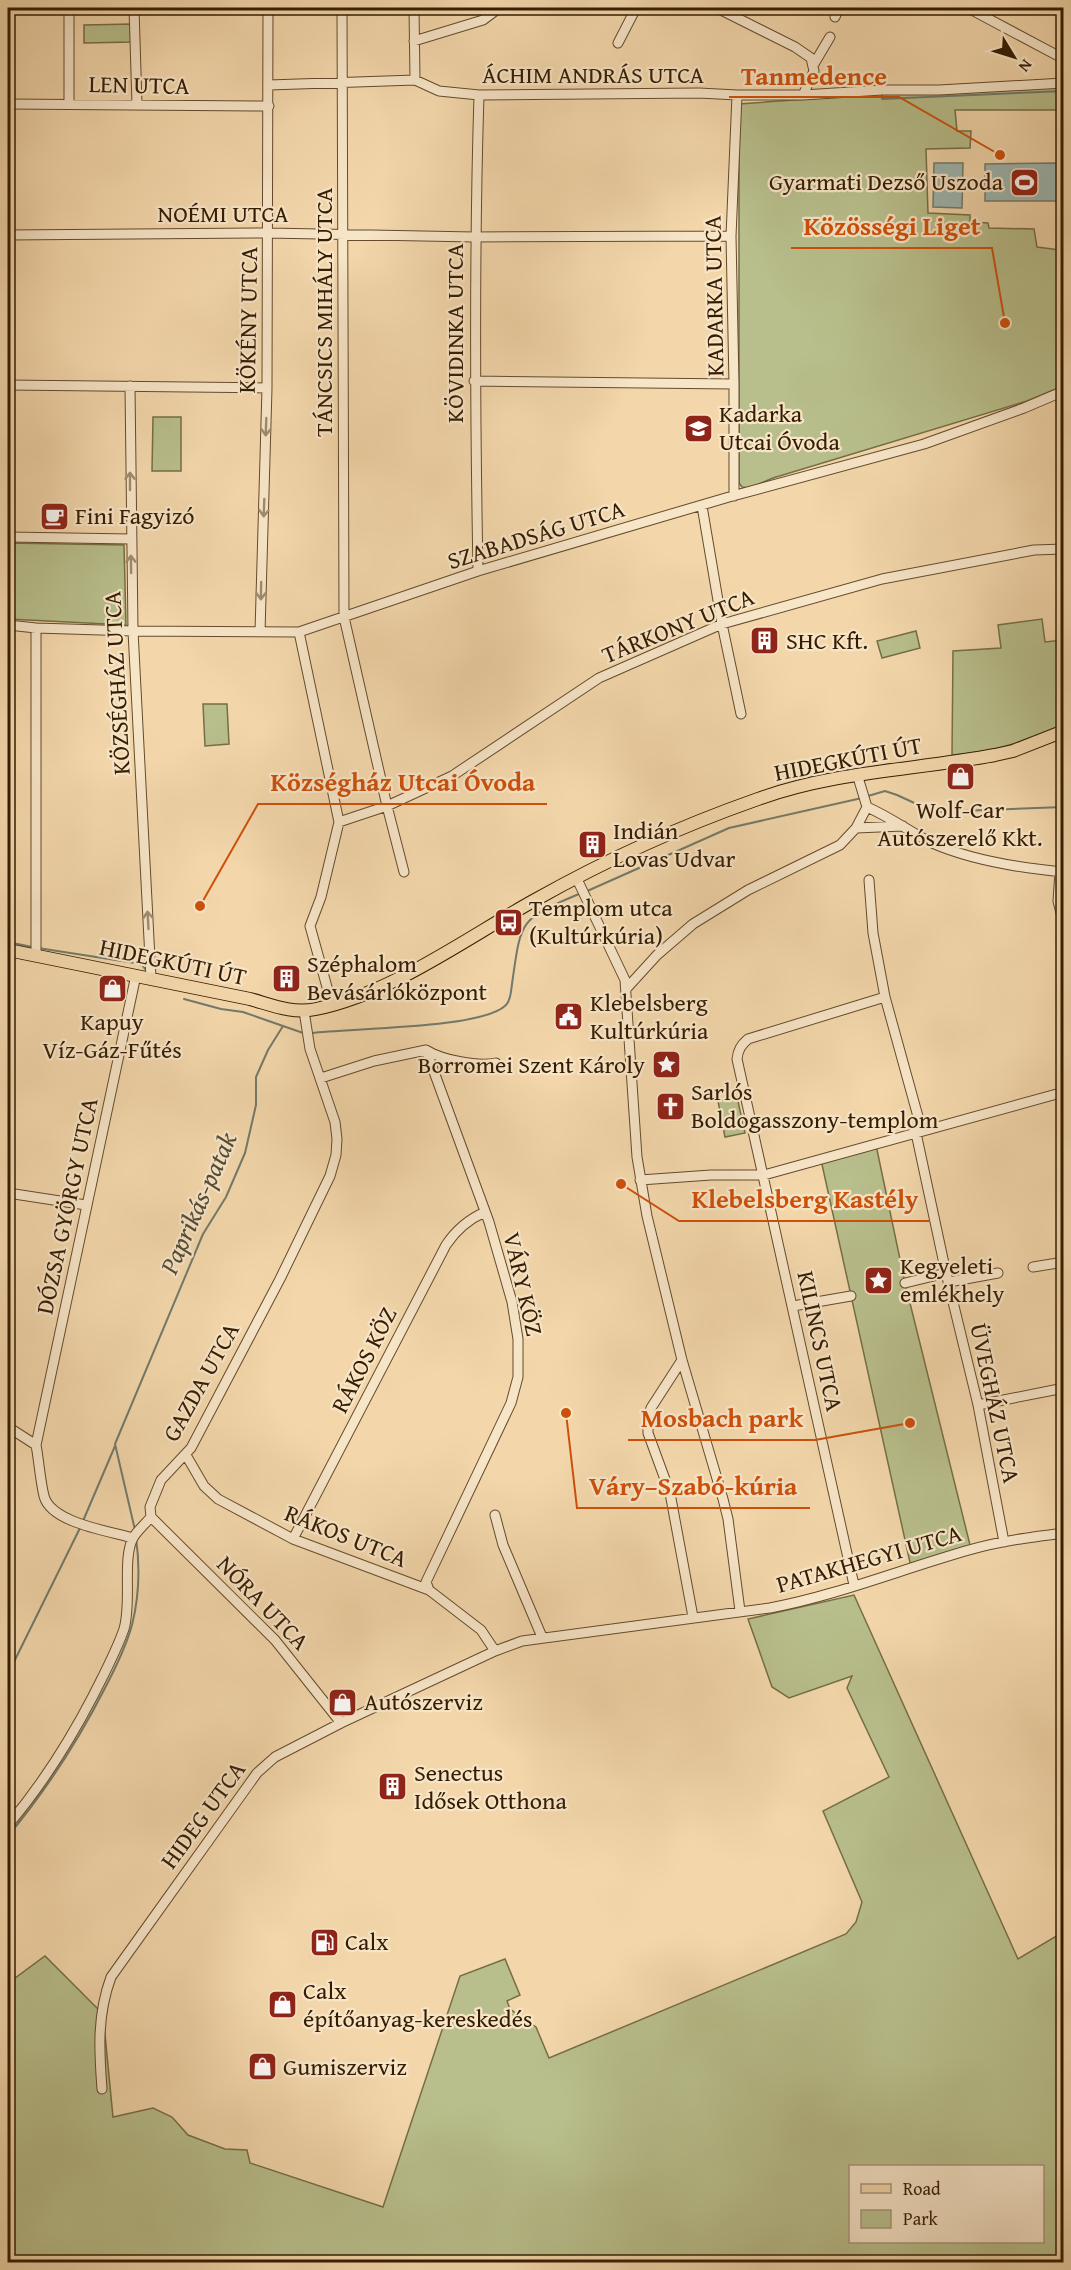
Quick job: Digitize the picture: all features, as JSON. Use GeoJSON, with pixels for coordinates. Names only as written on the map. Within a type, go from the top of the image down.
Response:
{"type":"FeatureCollection","features":[{"type":"Feature","properties":{"kind":"main road","name":"HIDEGKÚTI ÚT"},"geometry":{"type":"LineString","coordinates":[[8,950],[36,950],[136,975],[250,999],[288,1010],[304,1011],[332,1005],[371,991],[654,839],[758,798],[801,785],[857,774],[995,755],[1013,751],[1064,731]]}},
{"type":"Feature","properties":{"kind":"street"},"geometry":{"type":"LineString","coordinates":[[69,8],[69,103]]}},
{"type":"Feature","properties":{"kind":"street"},"geometry":{"type":"LineString","coordinates":[[134,8],[137,105]]}},
{"type":"Feature","properties":{"kind":"street","name":"KÖKÉNY UTCA"},"geometry":{"type":"LineString","coordinates":[[260,632],[267,388],[268,8]]}},
{"type":"Feature","properties":{"kind":"street","name":"TÁNCSICS MIHÁLY UTCA"},"geometry":{"type":"LineString","coordinates":[[342,8],[344,617],[404,872]]}},
{"type":"Feature","properties":{"kind":"street"},"geometry":{"type":"LineString","coordinates":[[414,8],[415,80]]}},
{"type":"Feature","properties":{"kind":"street"},"geometry":{"type":"LineString","coordinates":[[414,41],[483,20],[499,8]]}},
{"type":"Feature","properties":{"kind":"street"},"geometry":{"type":"LineString","coordinates":[[618,43],[636,8]]}},
{"type":"Feature","properties":{"kind":"street"},"geometry":{"type":"LineString","coordinates":[[717,8],[795,47],[811,58],[814,71],[803,94]]}},
{"type":"Feature","properties":{"kind":"street"},"geometry":{"type":"LineString","coordinates":[[968,8],[1064,58]]}},
{"type":"Feature","properties":{"kind":"street"},"geometry":{"type":"LineString","coordinates":[[814,64],[830,37]]}},
{"type":"Feature","properties":{"kind":"street","name":"ÁCHIM ANDRÁS UTCA"},"geometry":{"type":"LineString","coordinates":[[269,85],[415,80],[439,91],[478,95],[699,93],[737,95],[939,90],[1064,82]]}},
{"type":"Feature","properties":{"kind":"street","name":"KÖVIDINKA UTCA"},"geometry":{"type":"LineString","coordinates":[[478,95],[474,237],[478,571]]}},
{"type":"Feature","properties":{"kind":"street","name":"KADARKA UTCA"},"geometry":{"type":"LineString","coordinates":[[734,496],[731,236],[737,95]]}},
{"type":"Feature","properties":{"kind":"street","name":"LEN UTCA"},"geometry":{"type":"LineString","coordinates":[[8,104],[269,106]]}},
{"type":"Feature","properties":{"kind":"street","name":"NOÉMI UTCA"},"geometry":{"type":"LineString","coordinates":[[8,235],[268,233],[474,237],[731,236]]}},
{"type":"Feature","properties":{"kind":"street"},"geometry":{"type":"LineString","coordinates":[[474,381],[734,384]]}},
{"type":"Feature","properties":{"kind":"street"},"geometry":{"type":"LineString","coordinates":[[8,385],[267,388]]}},
{"type":"Feature","properties":{"kind":"street","name":"KÖZSÉGHÁZ UTCA"},"geometry":{"type":"LineString","coordinates":[[130,386],[133,631],[151,978]]}},
{"type":"Feature","properties":{"kind":"street","name":"SZABADSÁG UTCA"},"geometry":{"type":"LineString","coordinates":[[8,626],[133,631],[299,632],[478,571],[734,496],[924,444],[1064,391]]}},
{"type":"Feature","properties":{"kind":"street"},"geometry":{"type":"LineString","coordinates":[[702,506],[722,624],[741,714]]}},
{"type":"Feature","properties":{"kind":"street"},"geometry":{"type":"LineString","coordinates":[[8,537],[131,539]]}},
{"type":"Feature","properties":{"kind":"street","name":"TÁRKONY UTCA"},"geometry":{"type":"LineString","coordinates":[[339,822],[387,806],[452,776],[599,678],[722,624],[882,579],[1034,550],[1064,549]]}},
{"type":"Feature","properties":{"kind":"street"},"geometry":{"type":"LineString","coordinates":[[36,628],[36,950]]}},
{"type":"Feature","properties":{"kind":"street"},"geometry":{"type":"LineString","coordinates":[[299,632],[339,822],[321,897],[310,926],[332,1005]]}},
{"type":"Feature","properties":{"kind":"street"},"geometry":{"type":"LineString","coordinates":[[857,774],[866,805],[930,842],[964,855],[1062,872],[1058,901],[1064,925]]}},
{"type":"Feature","properties":{"kind":"street"},"geometry":{"type":"LineString","coordinates":[[626,989],[657,955],[693,924],[789,868],[829,852],[849,837],[856,828],[866,805]]}},
{"type":"Feature","properties":{"kind":"street"},"geometry":{"type":"LineString","coordinates":[[856,828],[903,826]]}},
{"type":"Feature","properties":{"kind":"street","name":"ÜVEGHÁZ UTCA"},"geometry":{"type":"LineString","coordinates":[[869,880],[873,933],[885,997],[919,1132],[947,1277],[978,1405],[1004,1542]]}},
{"type":"Feature","properties":{"kind":"street"},"geometry":{"type":"LineString","coordinates":[[578,881],[625,980],[633,1112],[640,1180],[682,1360],[728,1519],[740,1611]]}},
{"type":"Feature","properties":{"kind":"street","name":"DÓZSA GYÖRGY UTCA"},"geometry":{"type":"LineString","coordinates":[[36,1445],[136,975]]}},
{"type":"Feature","properties":{"kind":"street","name":"KILINCS UTCA"},"geometry":{"type":"LineString","coordinates":[[854,1585],[738,1051],[742,1043],[748,1039],[885,997]]}},
{"type":"Feature","properties":{"kind":"street","name":"GAZDA UTCA"},"geometry":{"type":"LineString","coordinates":[[136,1535],[151,1517],[150,1507],[161,1480],[192,1448],[280,1279],[330,1176],[336,1155],[335,1122],[308,1039],[304,1011]]}},
{"type":"Feature","properties":{"kind":"street"},"geometry":{"type":"LineString","coordinates":[[321,1078],[374,1061],[426,1050],[435,1056],[478,1066],[496,1064]]}},
{"type":"Feature","properties":{"kind":"street","name":"VÁRY KÖZ"},"geometry":{"type":"LineString","coordinates":[[426,1050],[485,1212],[512,1302],[518,1339],[518,1377],[511,1403],[426,1582],[429,1590]]}},
{"type":"Feature","properties":{"kind":"street"},"geometry":{"type":"LineString","coordinates":[[640,1180],[711,1175],[764,1175],[1064,1092]]}},
{"type":"Feature","properties":{"kind":"street"},"geometry":{"type":"LineString","coordinates":[[8,1193],[86,1206]]}},
{"type":"Feature","properties":{"kind":"street","name":"RÁKOS KÖZ"},"geometry":{"type":"LineString","coordinates":[[293,1539],[446,1245],[452,1235],[485,1212]]}},
{"type":"Feature","properties":{"kind":"street"},"geometry":{"type":"LineString","coordinates":[[1033,1268],[1064,1262]]}},
{"type":"Feature","properties":{"kind":"street"},"geometry":{"type":"LineString","coordinates":[[905,1283],[998,1273]]}},
{"type":"Feature","properties":{"kind":"street"},"geometry":{"type":"LineString","coordinates":[[793,1306],[851,1296]]}},
{"type":"Feature","properties":{"kind":"street"},"geometry":{"type":"LineString","coordinates":[[682,1360],[651,1408],[648,1433],[670,1493],[693,1617]]}},
{"type":"Feature","properties":{"kind":"street"},"geometry":{"type":"LineString","coordinates":[[978,1405],[1064,1388]]}},
{"type":"Feature","properties":{"kind":"street"},"geometry":{"type":"LineString","coordinates":[[8,1427],[36,1445],[44,1497],[56,1513],[95,1527],[136,1535],[128,1562],[127,1614],[118,1646],[58,1758],[8,1825]]}},
{"type":"Feature","properties":{"kind":"street","name":"RÁKOS UTCA"},"geometry":{"type":"LineString","coordinates":[[186,1455],[210,1494],[293,1539],[429,1590],[481,1630],[495,1651]]}},
{"type":"Feature","properties":{"kind":"street"},"geometry":{"type":"LineString","coordinates":[[495,1515],[502,1545],[542,1637]]}},
{"type":"Feature","properties":{"kind":"street","name":"NÓRA UTCA"},"geometry":{"type":"LineString","coordinates":[[151,1517],[276,1640],[341,1723]]}},
{"type":"Feature","properties":{"kind":"street","name":"PATAKHEGYI UTCA"},"geometry":{"type":"LineString","coordinates":[[495,1651],[522,1641],[542,1637],[804,1601],[971,1549],[1064,1533]]}},
{"type":"Feature","properties":{"kind":"street","name":"HIDEG UTCA"},"geometry":{"type":"LineString","coordinates":[[102,2089],[98,2035],[101,2010],[111,1977],[256,1773],[275,1757],[341,1723],[495,1651]]}},
{"type":"Feature","properties":{"kind":"green space"},"geometry":{"type":"Polygon","coordinates":[[[132,24],[132,42],[84,43],[84,25],[132,24]]]}},
{"type":"Feature","properties":{"kind":"green space"},"geometry":{"type":"Polygon","coordinates":[[[1063,85],[1063,110],[955,110],[957,131],[971,131],[970,148],[926,149],[928,213],[970,215],[970,222],[988,223],[989,228],[1034,229],[1037,247],[1060,250],[1060,247],[1063,247],[1063,386],[1027,401],[773,478],[749,488],[742,487],[739,483],[739,104],[919,91],[1063,85]]]}},
{"type":"Feature","properties":{"kind":"green space"},"geometry":{"type":"Polygon","coordinates":[[[153,417],[181,417],[181,471],[152,471],[153,417]]]}},
{"type":"Feature","properties":{"kind":"green space"},"geometry":{"type":"Polygon","coordinates":[[[8,543],[124,545],[126,625],[8,619],[8,543]]]}},
{"type":"Feature","properties":{"kind":"green space"},"geometry":{"type":"Polygon","coordinates":[[[1042,619],[1045,642],[1063,640],[1063,724],[1009,745],[952,755],[953,651],[1001,648],[998,625],[1042,619]]]}},
{"type":"Feature","properties":{"kind":"green space"},"geometry":{"type":"Polygon","coordinates":[[[916,631],[920,648],[882,658],[877,641],[916,631]]]}},
{"type":"Feature","properties":{"kind":"green space"},"geometry":{"type":"Polygon","coordinates":[[[203,704],[227,704],[229,744],[205,746],[203,704]]]}},
{"type":"Feature","properties":{"kind":"green space"},"geometry":{"type":"Polygon","coordinates":[[[737,1097],[745,1133],[725,1137],[718,1101],[737,1097]]]}},
{"type":"Feature","properties":{"kind":"green space"},"geometry":{"type":"Polygon","coordinates":[[[876,1145],[905,1283],[971,1549],[911,1567],[821,1160],[876,1145]]]}},
{"type":"Feature","properties":{"kind":"green space"},"geometry":{"type":"Polygon","coordinates":[[[854,1595],[1018,1959],[1063,1932],[1063,2262],[8,2262],[8,1978],[11,1981],[45,1956],[103,2014],[113,2117],[153,2108],[172,2117],[188,2135],[225,2149],[247,2150],[250,2163],[383,2207],[460,1976],[505,1959],[520,1995],[507,2001],[510,2009],[536,2027],[549,2058],[846,1934],[856,1922],[862,1902],[823,1811],[889,1777],[847,1688],[852,1676],[789,1698],[772,1687],[748,1619],[854,1595]]]}},
{"type":"Feature","properties":{"kind":"water"},"geometry":{"type":"Polygon","coordinates":[[[934,163],[963,163],[962,208],[933,207],[934,163]]]}},
{"type":"Feature","properties":{"kind":"water"},"geometry":{"type":"Polygon","coordinates":[[[1058,163],[1058,201],[985,201],[985,164],[1058,163]]]}},
{"type":"Feature","properties":{"kind":"waterway"},"geometry":{"type":"LineString","coordinates":[[882,93],[882,99],[1064,91]]}},
{"type":"Feature","properties":{"kind":"waterway","name":"Paprikás-patak"},"geometry":{"type":"LineString","coordinates":[[868,796],[885,791],[934,812],[1064,807]]}},
{"type":"Feature","properties":{"kind":"waterway","name":"Paprikás-patak"},"geometry":{"type":"LineString","coordinates":[[585,892],[729,828],[862,798]]}},
{"type":"Feature","properties":{"kind":"waterway","name":"Paprikás-patak"},"geometry":{"type":"LineString","coordinates":[[312,1033],[444,1023],[493,1013],[509,1001],[518,946],[526,924],[544,910],[579,894]]}},
{"type":"Feature","properties":{"kind":"waterway"},"geometry":{"type":"LineString","coordinates":[[8,942],[32,947]]}},
{"type":"Feature","properties":{"kind":"waterway"},"geometry":{"type":"LineString","coordinates":[[38,948],[135,963],[142,965],[145,969]]}},
{"type":"Feature","properties":{"kind":"waterway"},"geometry":{"type":"LineString","coordinates":[[184,999],[221,1009],[243,1012],[283,1026]]}},
{"type":"Feature","properties":{"kind":"waterway","name":"Paprikás-patak"},"geometry":{"type":"LineString","coordinates":[[135,1530],[115,1444],[203,1234],[226,1197],[245,1153],[256,1105],[256,1077],[268,1050],[283,1026],[306,1034]]}},
{"type":"Feature","properties":{"kind":"waterway"},"geometry":{"type":"LineString","coordinates":[[83,1521],[115,1446]]}},
{"type":"Feature","properties":{"kind":"waterway"},"geometry":{"type":"LineString","coordinates":[[8,1674],[81,1526]]}},
{"type":"Feature","properties":{"kind":"waterway","name":"Paprikás-patak"},"geometry":{"type":"LineString","coordinates":[[8,1836],[49,1783],[73,1746],[127,1641],[137,1593],[136,1538]]}},
{"type":"Feature","properties":{"kind":"place","name":"Tanmedence"},"geometry":{"type":"Point","coordinates":[1000,155]}},
{"type":"Feature","properties":{"kind":"place","name":"Gyarmati Dezső Uszoda"},"geometry":{"type":"Point","coordinates":[1024,182]}},
{"type":"Feature","properties":{"kind":"place","name":"Közösségi Liget"},"geometry":{"type":"Point","coordinates":[1005,323]}},
{"type":"Feature","properties":{"kind":"place","name":"Kadarka Utcai Óvoda"},"geometry":{"type":"Point","coordinates":[698,428]}},
{"type":"Feature","properties":{"kind":"place","name":"Fini Fagyizó"},"geometry":{"type":"Point","coordinates":[54,516]}},
{"type":"Feature","properties":{"kind":"place","name":"SHC Kft."},"geometry":{"type":"Point","coordinates":[765,641]}},
{"type":"Feature","properties":{"kind":"place","name":"Wolf-Car Autószerelő Kkt."},"geometry":{"type":"Point","coordinates":[960,777]}},
{"type":"Feature","properties":{"kind":"place","name":"Indián Lovas Udvar"},"geometry":{"type":"Point","coordinates":[592,845]}},
{"type":"Feature","properties":{"kind":"place","name":"Községház Utcai Óvoda"},"geometry":{"type":"Point","coordinates":[200,906]}},
{"type":"Feature","properties":{"kind":"place","name":"Templom utca (Kultúrkúria)"},"geometry":{"type":"Point","coordinates":[508,922]}},
{"type":"Feature","properties":{"kind":"place","name":"Széphalom Bevásárlóközpont"},"geometry":{"type":"Point","coordinates":[286,978]}},
{"type":"Feature","properties":{"kind":"place","name":"Kapuy Víz-Gáz-Fűtés"},"geometry":{"type":"Point","coordinates":[112,989]}},
{"type":"Feature","properties":{"kind":"place","name":"Klebelsberg Kultúrkúria"},"geometry":{"type":"Point","coordinates":[569,1017]}},
{"type":"Feature","properties":{"kind":"place","name":"Borromei Szent Károly"},"geometry":{"type":"Point","coordinates":[666,1065]}},
{"type":"Feature","properties":{"kind":"place","name":"Sarlós Boldogasszony-templom"},"geometry":{"type":"Point","coordinates":[670,1106]}},
{"type":"Feature","properties":{"kind":"place","name":"Klebelsberg Kastély"},"geometry":{"type":"Point","coordinates":[621,1184]}},
{"type":"Feature","properties":{"kind":"place","name":"Kegyeleti emlékhely"},"geometry":{"type":"Point","coordinates":[879,1280]}},
{"type":"Feature","properties":{"kind":"place","name":"Váry–Szabó-kúria"},"geometry":{"type":"Point","coordinates":[566,1413]}},
{"type":"Feature","properties":{"kind":"place","name":"Mosbach park"},"geometry":{"type":"Point","coordinates":[910,1423]}},
{"type":"Feature","properties":{"kind":"place","name":"Autószerviz"},"geometry":{"type":"Point","coordinates":[343,1702]}},
{"type":"Feature","properties":{"kind":"place","name":"Senectus Idősek Otthona"},"geometry":{"type":"Point","coordinates":[393,1787]}},
{"type":"Feature","properties":{"kind":"place","name":"Calx"},"geometry":{"type":"Point","coordinates":[324,1942]}},
{"type":"Feature","properties":{"kind":"place","name":"Calx építőanyag-kereskedés"},"geometry":{"type":"Point","coordinates":[282,2005]}},
{"type":"Feature","properties":{"kind":"place","name":"Gumiszerviz"},"geometry":{"type":"Point","coordinates":[262,2067]}}]}
